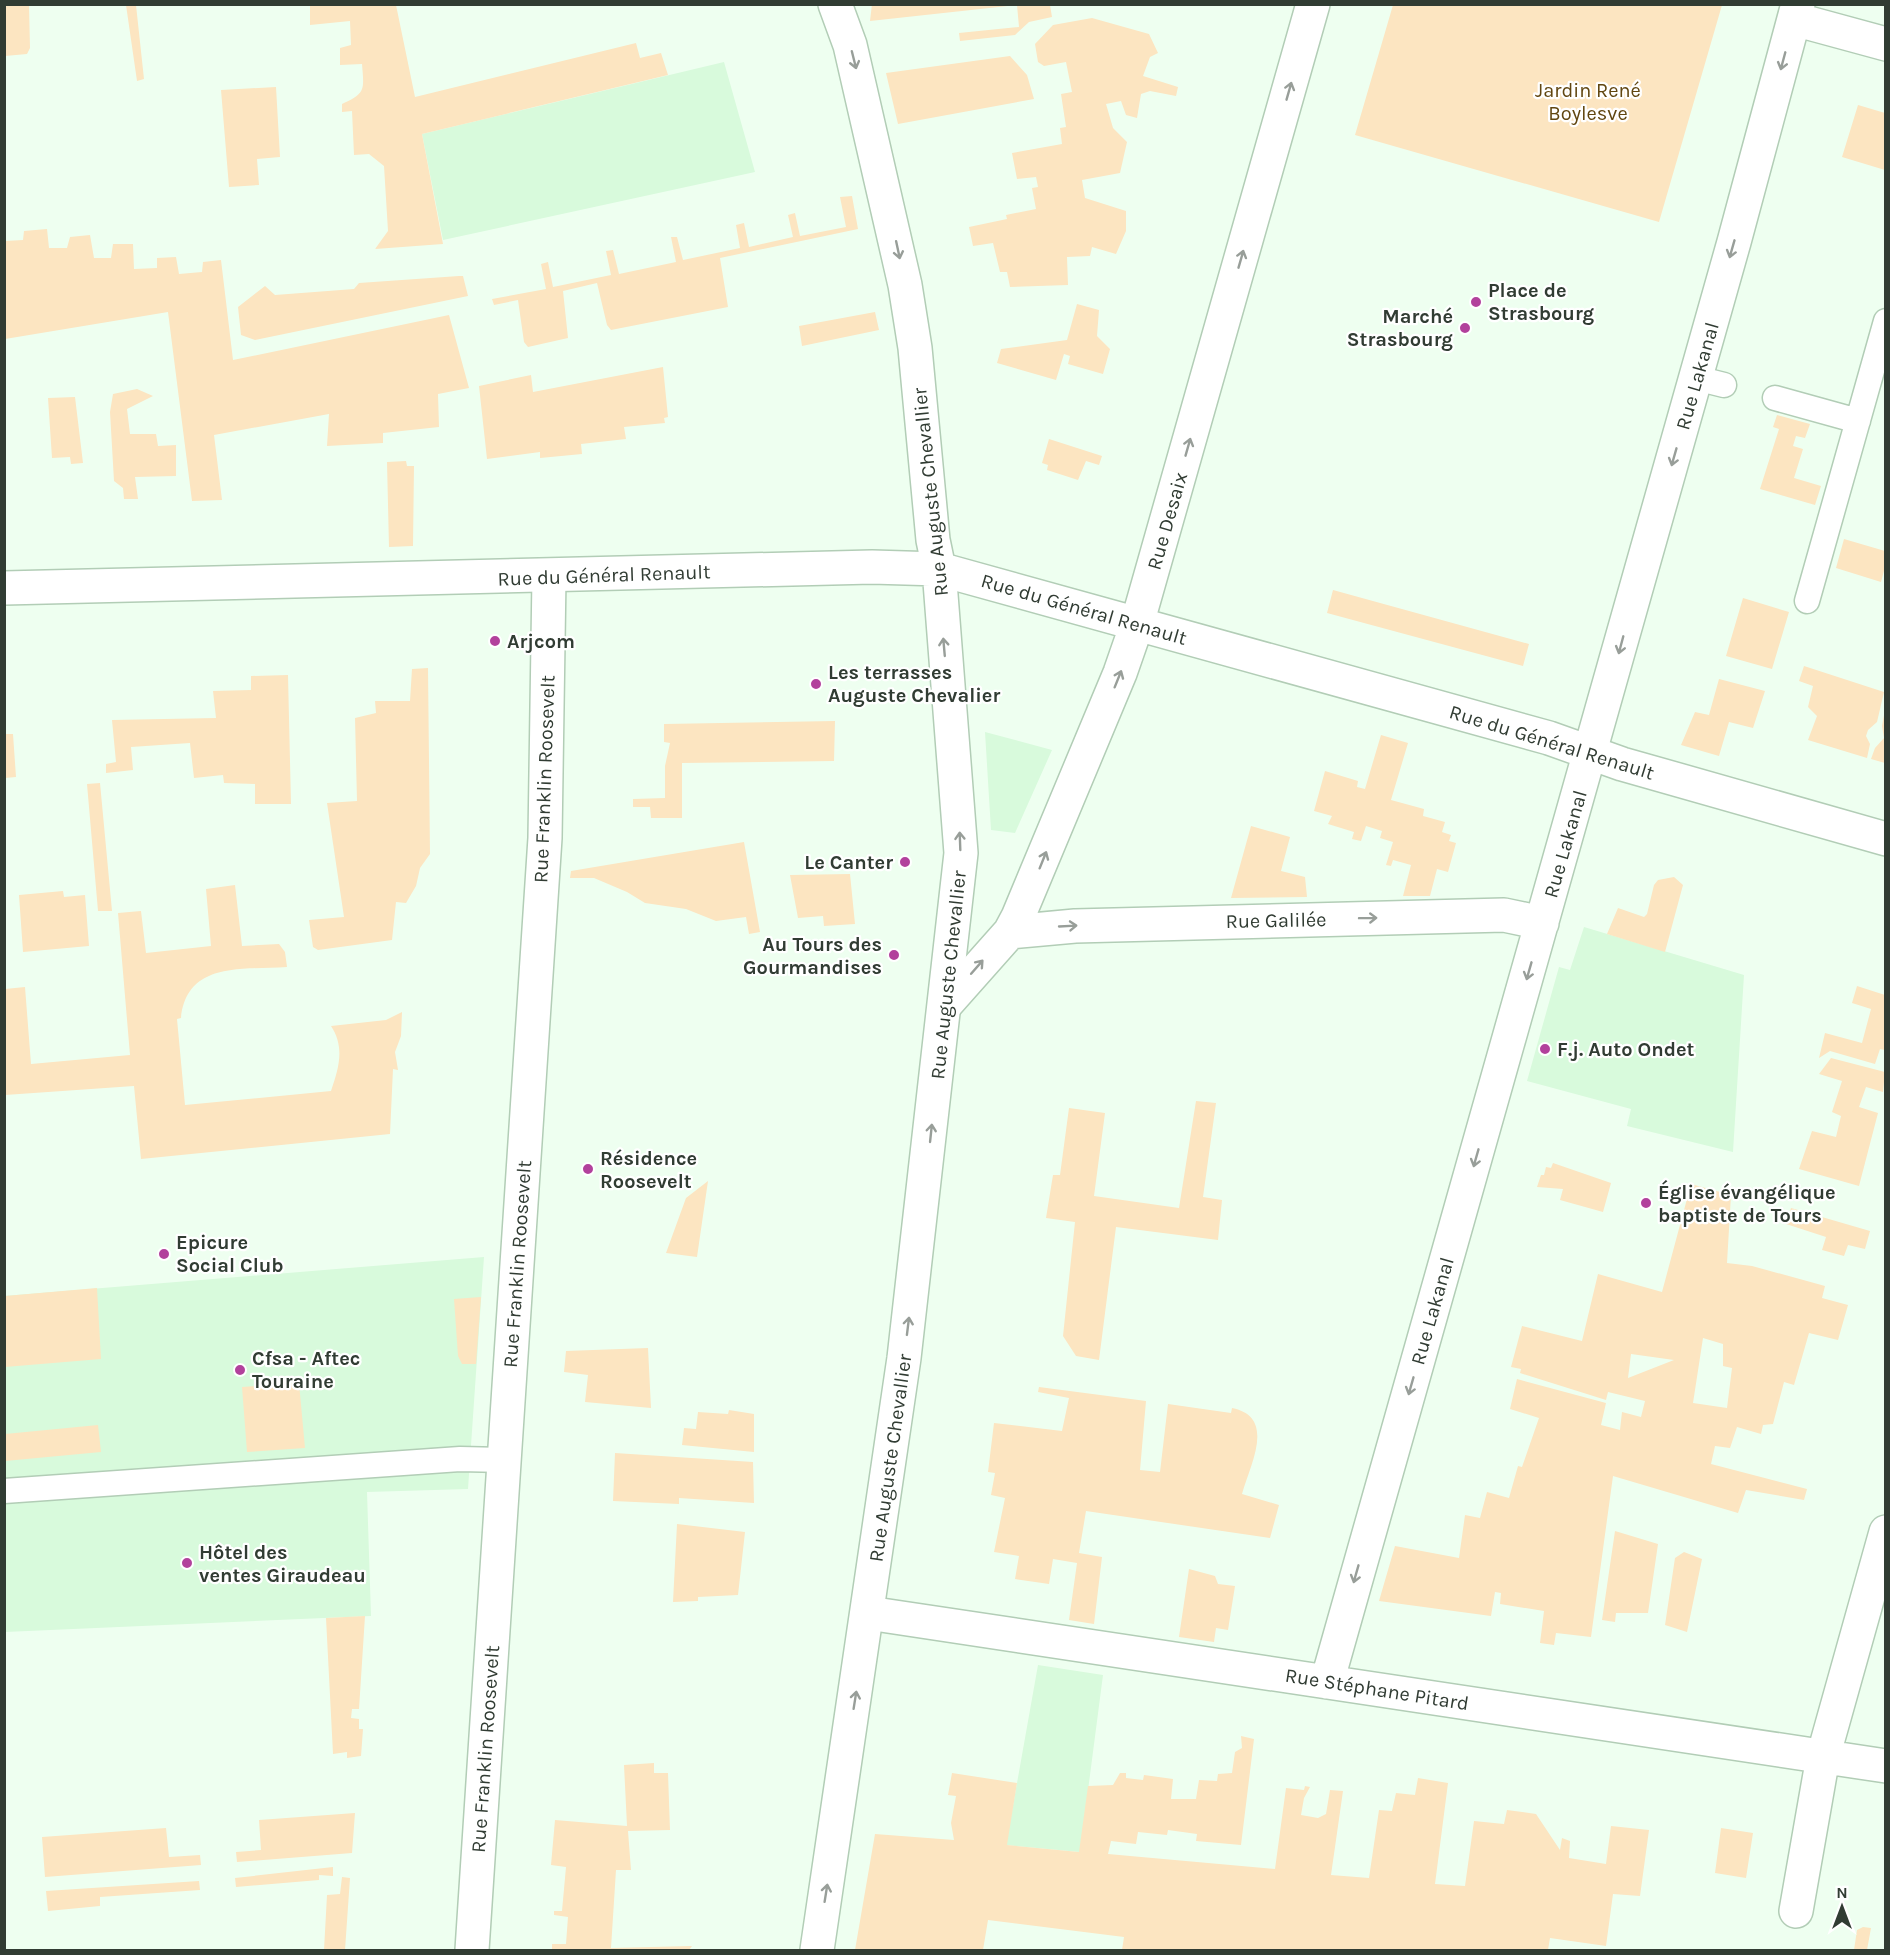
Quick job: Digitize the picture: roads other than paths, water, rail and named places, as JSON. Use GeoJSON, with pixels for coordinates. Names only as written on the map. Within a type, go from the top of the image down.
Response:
{"type":"FeatureCollection","features":[{"type":"Feature","properties":{"kind":"street","name":"Rue Auguste Chevallier"},"geometry":{"type":"LineString","coordinates":[[817,1950],[904,1358],[946,1004],[961,853],[939,569],[933,540],[915,348],[905,285],[850,45],[835,4]]}},
{"type":"Feature","properties":{"kind":"street","name":"Rue Desaix"},"geometry":{"type":"LineString","coordinates":[[946,1004],[1010,932],[1025,903],[1120,673],[1137,624],[1313,4]]}},
{"type":"Feature","properties":{"kind":"street"},"geometry":{"type":"LineString","coordinates":[[1796,12],[1886,44]]}},
{"type":"Feature","properties":{"kind":"street","name":"Rue Lakanal"},"geometry":{"type":"LineString","coordinates":[[1327,1682],[1589,753],[1710,381],[1796,12]]}},
{"type":"Feature","properties":{"kind":"street","name":"Rue du Général Renault"},"geometry":{"type":"LineString","coordinates":[[4,588],[549,577],[872,567],[939,569],[1549,738],[1589,753],[1886,839]]}},
{"type":"Feature","properties":{"kind":"street","name":"Rue Franklin Roosevelt"},"geometry":{"type":"LineString","coordinates":[[472,1950],[546,813],[549,577]]}},
{"type":"Feature","properties":{"kind":"street","name":"Rue Galilée"},"geometry":{"type":"LineString","coordinates":[[1010,932],[1075,926],[1504,915],[1542,923]]}},
{"type":"Feature","properties":{"kind":"street"},"geometry":{"type":"LineString","coordinates":[[1796,1911],[1823,1757],[1886,1532]]}},
{"type":"Feature","properties":{"kind":"street","name":"Rue Stéphane Pitard"},"geometry":{"type":"LineString","coordinates":[[868,1613],[1886,1766]]}},
{"type":"Feature","properties":{"kind":"lane"},"geometry":{"type":"LineString","coordinates":[[1807,601],[1886,321]]}},
{"type":"Feature","properties":{"kind":"lane"},"geometry":{"type":"LineString","coordinates":[[1775,398],[1858,421]]}},
{"type":"Feature","properties":{"kind":"lane"},"geometry":{"type":"LineString","coordinates":[[4,1491],[460,1460],[504,1460]]}},
{"type":"Feature","properties":{"kind":"place","name":"Place de Strasbourg"},"geometry":{"type":"Point","coordinates":[1476,302]}},
{"type":"Feature","properties":{"kind":"place","name":"Marché Strasbourg"},"geometry":{"type":"Point","coordinates":[1465,328]}},
{"type":"Feature","properties":{"kind":"place","name":"Arjcom"},"geometry":{"type":"Point","coordinates":[495,641]}},
{"type":"Feature","properties":{"kind":"place","name":"Les terrasses Auguste Chevalier"},"geometry":{"type":"Point","coordinates":[816,684]}},
{"type":"Feature","properties":{"kind":"place","name":"Le Canter"},"geometry":{"type":"Point","coordinates":[905,862]}},
{"type":"Feature","properties":{"kind":"place","name":"Au Tours des Gourmandises"},"geometry":{"type":"Point","coordinates":[894,955]}},
{"type":"Feature","properties":{"kind":"place","name":"F.j. Auto Ondet"},"geometry":{"type":"Point","coordinates":[1545,1049]}},
{"type":"Feature","properties":{"kind":"place","name":"Résidence Roosevelt"},"geometry":{"type":"Point","coordinates":[588,1169]}},
{"type":"Feature","properties":{"kind":"place","name":"Église évangélique baptiste de Tours"},"geometry":{"type":"Point","coordinates":[1646,1203]}},
{"type":"Feature","properties":{"kind":"place","name":"Epicure Social Club"},"geometry":{"type":"Point","coordinates":[164,1254]}},
{"type":"Feature","properties":{"kind":"place","name":"Cfsa - Aftec Touraine"},"geometry":{"type":"Point","coordinates":[240,1370]}},
{"type":"Feature","properties":{"kind":"place","name":"Hôtel des ventes Giraudeau"},"geometry":{"type":"Point","coordinates":[187,1563]}},
{"type":"Feature","properties":{"kind":"park label","name":"Jardin René Boylesve"},"geometry":{"type":"Point","coordinates":[1588,102]}}]}
